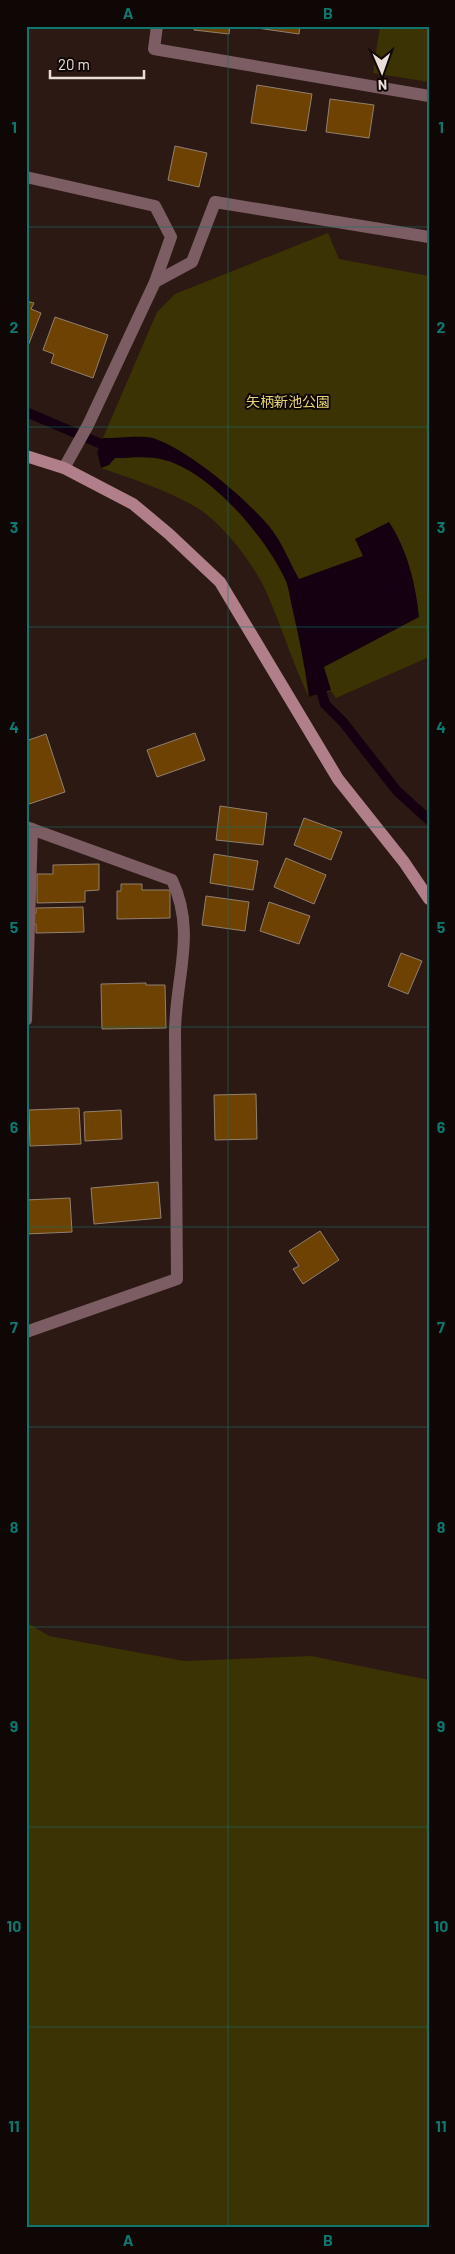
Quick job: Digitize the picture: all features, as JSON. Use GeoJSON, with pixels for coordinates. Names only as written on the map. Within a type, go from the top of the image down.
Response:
{"type":"FeatureCollection","features":[{"type":"Feature","properties":{"kind":"street"},"geometry":{"type":"LineString","coordinates":[[157,26],[154,49],[429,96]]}},
{"type":"Feature","properties":{"kind":"street"},"geometry":{"type":"LineString","coordinates":[[26,177],[155,206],[171,237],[155,282],[88,426],[64,468]]}},
{"type":"Feature","properties":{"kind":"street"},"geometry":{"type":"LineString","coordinates":[[155,282],[192,262],[215,202],[429,237]]}},
{"type":"Feature","properties":{"kind":"street"},"geometry":{"type":"LineString","coordinates":[[26,456],[64,468],[133,504],[169,534],[220,582],[338,779],[404,862],[429,899]]}},
{"type":"Feature","properties":{"kind":"street"},"geometry":{"type":"LineString","coordinates":[[26,1020],[29,828],[172,880],[179,896],[185,934],[175,1030],[178,1279],[26,1332]]}},
{"type":"Feature","properties":{"kind":"green space"},"geometry":{"type":"Polygon","coordinates":[[[380,26],[404,26],[429,30],[429,82],[373,73],[380,26]]]}},
{"type":"Feature","properties":{"kind":"green space","name":"矢柄新池公園"},"geometry":{"type":"Polygon","coordinates":[[[328,233],[339,259],[429,276],[429,657],[336,698],[331,691],[309,697],[264,586],[248,561],[218,524],[196,507],[173,495],[101,468],[97,452],[157,312],[175,294],[328,233]]]}},
{"type":"Feature","properties":{"kind":"green space"},"geometry":{"type":"Polygon","coordinates":[[[26,1622],[49,1636],[184,1661],[311,1656],[429,1680],[429,2228],[26,2228],[26,1622]]]}},
{"type":"Feature","properties":{"kind":"shaded area"},"geometry":{"type":"Polygon","coordinates":[[[103,438],[153,438],[199,463],[231,489],[269,526],[282,545],[299,579],[363,556],[355,539],[389,522],[406,555],[416,592],[419,617],[324,667],[331,690],[309,697],[306,674],[286,581],[266,546],[252,528],[237,510],[203,480],[185,468],[168,461],[148,457],[115,458],[109,465],[101,468],[97,452],[103,438]]]}},
{"type":"Feature","properties":{"kind":"building"},"geometry":{"type":"Polygon","coordinates":[[[195,26],[230,26],[229,34],[194,30],[195,26]]]}},
{"type":"Feature","properties":{"kind":"building"},"geometry":{"type":"Polygon","coordinates":[[[257,26],[300,26],[299,34],[257,28],[257,26]]]}},
{"type":"Feature","properties":{"kind":"building"},"geometry":{"type":"Polygon","coordinates":[[[257,85],[312,94],[306,131],[251,123],[257,85]]]}},
{"type":"Feature","properties":{"kind":"building"},"geometry":{"type":"Polygon","coordinates":[[[330,99],[374,105],[369,138],[326,132],[330,99]]]}},
{"type":"Feature","properties":{"kind":"building"},"geometry":{"type":"Polygon","coordinates":[[[175,146],[207,153],[199,187],[168,180],[175,146]]]}},
{"type":"Feature","properties":{"kind":"building"},"geometry":{"type":"Polygon","coordinates":[[[26,301],[34,303],[31,309],[41,313],[26,351],[26,301]]]}},
{"type":"Feature","properties":{"kind":"building"},"geometry":{"type":"Polygon","coordinates":[[[55,317],[108,335],[93,378],[51,363],[54,354],[43,350],[55,317]]]}},
{"type":"Feature","properties":{"kind":"building"},"geometry":{"type":"Polygon","coordinates":[[[195,733],[205,760],[157,777],[147,750],[195,733]]]}},
{"type":"Feature","properties":{"kind":"building"},"geometry":{"type":"Polygon","coordinates":[[[46,734],[65,792],[26,805],[26,741],[46,734]]]}},
{"type":"Feature","properties":{"kind":"building"},"geometry":{"type":"Polygon","coordinates":[[[220,806],[267,813],[263,845],[216,840],[220,806]]]}},
{"type":"Feature","properties":{"kind":"building"},"geometry":{"type":"Polygon","coordinates":[[[304,818],[342,832],[331,860],[294,845],[304,818]]]}},
{"type":"Feature","properties":{"kind":"building"},"geometry":{"type":"Polygon","coordinates":[[[214,854],[258,861],[253,890],[210,883],[214,854]]]}},
{"type":"Feature","properties":{"kind":"building"},"geometry":{"type":"Polygon","coordinates":[[[286,858],[326,875],[314,904],[274,887],[286,858]]]}},
{"type":"Feature","properties":{"kind":"building"},"geometry":{"type":"Polygon","coordinates":[[[99,864],[99,890],[85,891],[85,902],[37,903],[37,874],[53,874],[53,865],[99,864]]]}},
{"type":"Feature","properties":{"kind":"building"},"geometry":{"type":"Polygon","coordinates":[[[121,884],[142,884],[142,890],[170,890],[170,918],[117,919],[117,891],[121,891],[121,884]]]}},
{"type":"Feature","properties":{"kind":"building"},"geometry":{"type":"Polygon","coordinates":[[[206,896],[249,902],[245,931],[202,925],[206,896]]]}},
{"type":"Feature","properties":{"kind":"building"},"geometry":{"type":"Polygon","coordinates":[[[269,902],[310,916],[299,944],[260,931],[269,902]]]}},
{"type":"Feature","properties":{"kind":"building"},"geometry":{"type":"Polygon","coordinates":[[[83,907],[84,932],[36,933],[33,913],[36,913],[36,908],[83,907]]]}},
{"type":"Feature","properties":{"kind":"building"},"geometry":{"type":"Polygon","coordinates":[[[401,953],[422,961],[408,994],[388,986],[401,953]]]}},
{"type":"Feature","properties":{"kind":"building"},"geometry":{"type":"Polygon","coordinates":[[[146,983],[146,985],[165,985],[166,1028],[102,1029],[101,984],[146,983]]]}},
{"type":"Feature","properties":{"kind":"building"},"geometry":{"type":"Polygon","coordinates":[[[256,1094],[257,1139],[215,1140],[214,1095],[256,1094]]]}},
{"type":"Feature","properties":{"kind":"building"},"geometry":{"type":"Polygon","coordinates":[[[79,1108],[81,1144],[30,1146],[29,1110],[79,1108]]]}},
{"type":"Feature","properties":{"kind":"building"},"geometry":{"type":"Polygon","coordinates":[[[121,1110],[122,1139],[85,1141],[84,1112],[121,1110]]]}},
{"type":"Feature","properties":{"kind":"building"},"geometry":{"type":"Polygon","coordinates":[[[158,1182],[161,1218],[94,1224],[91,1188],[158,1182]]]}},
{"type":"Feature","properties":{"kind":"building"},"geometry":{"type":"Polygon","coordinates":[[[70,1198],[72,1232],[26,1234],[26,1200],[70,1198]]]}},
{"type":"Feature","properties":{"kind":"building"},"geometry":{"type":"Polygon","coordinates":[[[320,1231],[339,1260],[303,1284],[293,1269],[299,1266],[289,1251],[320,1231]]]}},
{"type":"Feature","properties":{"kind":"waterway"},"geometry":{"type":"LineString","coordinates":[[26,412],[106,446],[114,446]]}},
{"type":"Feature","properties":{"kind":"waterway"},"geometry":{"type":"LineString","coordinates":[[318,680],[325,704],[343,722],[397,791],[429,820]]}}]}
